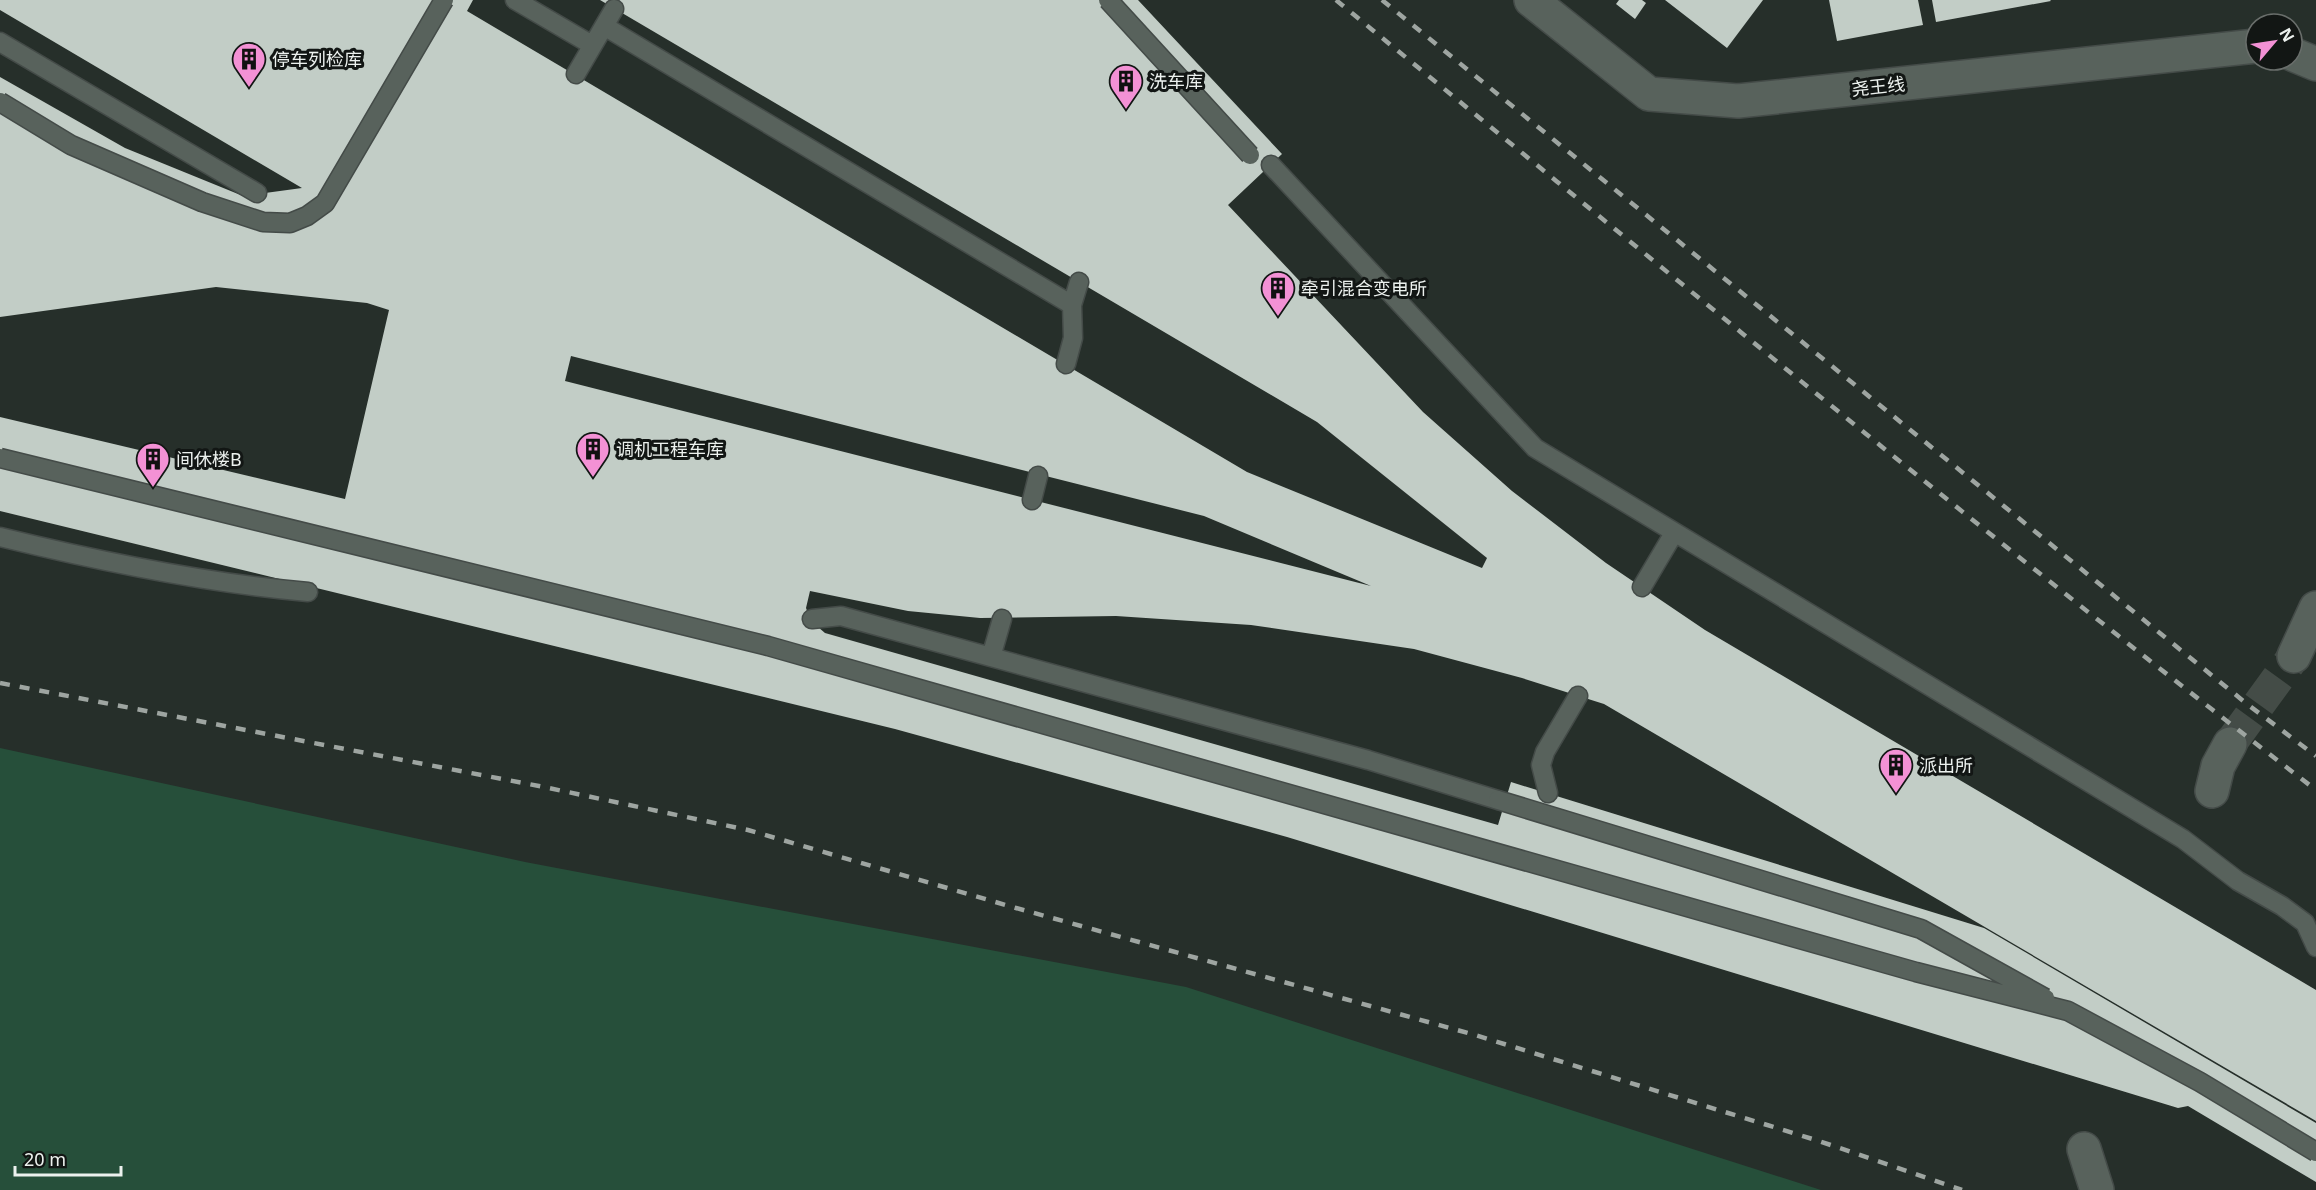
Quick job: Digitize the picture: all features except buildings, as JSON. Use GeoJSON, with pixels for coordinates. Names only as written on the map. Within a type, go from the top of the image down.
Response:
{"type":"FeatureCollection","features":[{"type":"Feature","properties":{"kind":"street","name":"尧王线"},"geometry":{"type":"LineString","coordinates":[[1531,0],[1649,94],[1738,101],[2244,47]]}},
{"type":"Feature","properties":{"kind":"street"},"geometry":{"type":"LineString","coordinates":[[2294,656],[2316,608]]}},
{"type":"Feature","properties":{"kind":"street"},"geometry":{"type":"LineString","coordinates":[[2212,791],[2218,766],[2230,744]]}},
{"type":"Feature","properties":{"kind":"street"},"geometry":{"type":"LineString","coordinates":[[2084,1149],[2097,1190]]}},
{"type":"Feature","properties":{"kind":"lane"},"geometry":{"type":"LineString","coordinates":[[0,102],[71,145],[202,202],[263,222],[290,223],[306,216],[325,203],[444,0]]}},
{"type":"Feature","properties":{"kind":"lane"},"geometry":{"type":"LineString","coordinates":[[515,0],[592,45]]}},
{"type":"Feature","properties":{"kind":"lane"},"geometry":{"type":"LineString","coordinates":[[1108,0],[1250,155]]}},
{"type":"Feature","properties":{"kind":"lane"},"geometry":{"type":"LineString","coordinates":[[576,74],[614,9]]}},
{"type":"Feature","properties":{"kind":"lane"},"geometry":{"type":"LineString","coordinates":[[604,26],[1072,305]]}},
{"type":"Feature","properties":{"kind":"lane"},"geometry":{"type":"LineString","coordinates":[[0,42],[257,193]]}},
{"type":"Feature","properties":{"kind":"lane"},"geometry":{"type":"LineString","coordinates":[[1271,165],[1535,448],[2182,839],[2238,881],[2282,906],[2305,923],[2316,947]]}},
{"type":"Feature","properties":{"kind":"lane"},"geometry":{"type":"LineString","coordinates":[[1066,364],[1073,338],[1072,305],[1079,282]]}},
{"type":"Feature","properties":{"kind":"lane"},"geometry":{"type":"LineString","coordinates":[[0,458],[768,646],[1916,972],[2068,1011]]}},
{"type":"Feature","properties":{"kind":"lane"},"geometry":{"type":"LineString","coordinates":[[1032,500],[1038,476]]}},
{"type":"Feature","properties":{"kind":"lane"},"geometry":{"type":"LineString","coordinates":[[1642,587],[1674,533]]}},
{"type":"Feature","properties":{"kind":"lane"},"geometry":{"type":"LineString","coordinates":[[0,537],[86,558],[241,586],[308,592]]}},
{"type":"Feature","properties":{"kind":"lane"},"geometry":{"type":"LineString","coordinates":[[812,619],[841,616],[1368,760],[1921,929],[2200,1082],[2316,1152]]}},
{"type":"Feature","properties":{"kind":"lane"},"geometry":{"type":"LineString","coordinates":[[992,657],[1002,619]]}},
{"type":"Feature","properties":{"kind":"lane"},"geometry":{"type":"LineString","coordinates":[[1548,793],[1542,765],[1545,752],[1578,696]]}},
{"type":"Feature","properties":{"kind":"green space"},"geometry":{"type":"Polygon","coordinates":[[[0,748],[525,862],[1186,987],[1821,1190],[0,1190],[0,748]]]}},
{"type":"Feature","properties":{"kind":"tunnel"},"geometry":{"type":"LineString","coordinates":[[2230,744],[2294,656]]}},
{"type":"Feature","properties":{"kind":"railway"},"geometry":{"type":"LineString","coordinates":[[1336,0],[1945,498],[2316,790]]}},
{"type":"Feature","properties":{"kind":"railway"},"geometry":{"type":"LineString","coordinates":[[1382,0],[2247,704],[2316,756]]}},
{"type":"Feature","properties":{"kind":"railway"},"geometry":{"type":"LineString","coordinates":[[0,683],[544,787],[748,830],[1016,908],[1475,1035],[1819,1141],[1962,1190]]}},
{"type":"Feature","properties":{"kind":"place","name":"停车列检库"},"geometry":{"type":"Point","coordinates":[249,88]}},
{"type":"Feature","properties":{"kind":"place","name":"洗车库"},"geometry":{"type":"Point","coordinates":[1126,110]}},
{"type":"Feature","properties":{"kind":"place","name":"牵引混合变电所"},"geometry":{"type":"Point","coordinates":[1278,317]}},
{"type":"Feature","properties":{"kind":"place","name":"调机工程车库"},"geometry":{"type":"Point","coordinates":[593,478]}},
{"type":"Feature","properties":{"kind":"place","name":"间休楼B"},"geometry":{"type":"Point","coordinates":[153,488]}},
{"type":"Feature","properties":{"kind":"place","name":"派出所"},"geometry":{"type":"Point","coordinates":[1896,794]}}]}
